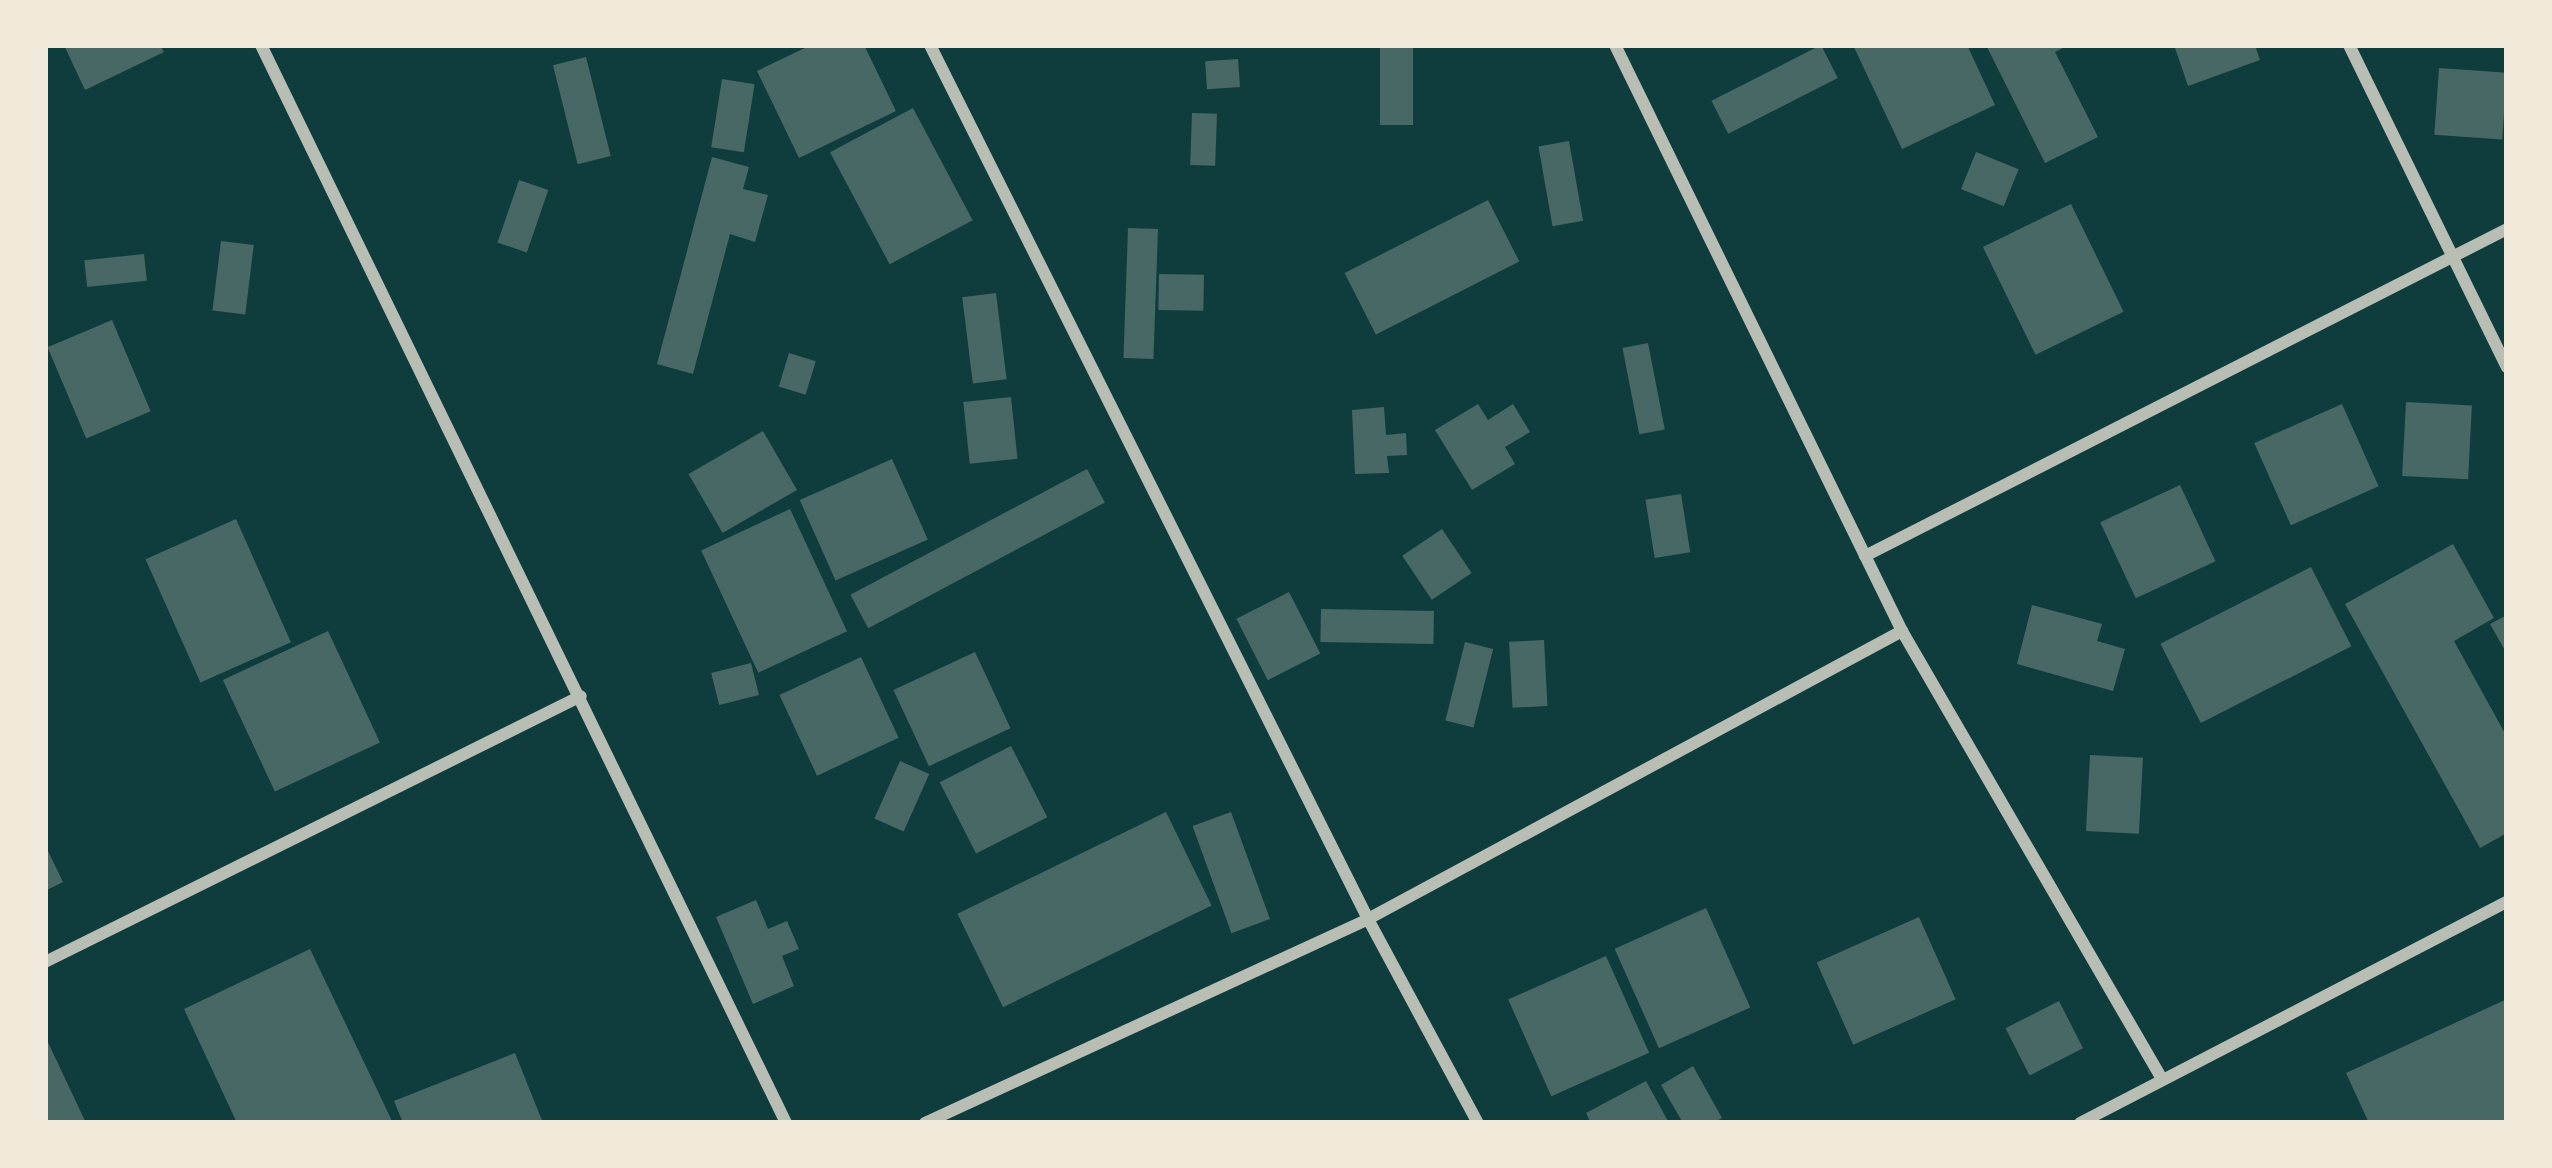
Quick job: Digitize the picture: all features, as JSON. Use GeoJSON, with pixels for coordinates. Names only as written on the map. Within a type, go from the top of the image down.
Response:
{"type":"FeatureCollection","features":[{"type":"Feature","properties":{"kind":"street"},"geometry":{"type":"LineString","coordinates":[[261,45],[786,1123]]}},
{"type":"Feature","properties":{"kind":"street"},"geometry":{"type":"LineString","coordinates":[[930,45],[1368,919],[1478,1123]]}},
{"type":"Feature","properties":{"kind":"street"},"geometry":{"type":"LineString","coordinates":[[1615,45],[1902,631],[2162,1079]]}},
{"type":"Feature","properties":{"kind":"street"},"geometry":{"type":"LineString","coordinates":[[2349,45],[2507,367]]}},
{"type":"Feature","properties":{"kind":"street"},"geometry":{"type":"LineString","coordinates":[[1864,556],[2507,229]]}},
{"type":"Feature","properties":{"kind":"street"},"geometry":{"type":"LineString","coordinates":[[925,1123],[1368,919],[1902,631]]}},
{"type":"Feature","properties":{"kind":"street"},"geometry":{"type":"LineString","coordinates":[[45,962],[581,696]]}},
{"type":"Feature","properties":{"kind":"street"},"geometry":{"type":"LineString","coordinates":[[2080,1123],[2507,902]]}},
{"type":"Feature","properties":{"kind":"building"},"geometry":{"type":"Polygon","coordinates":[[[64,45],[160,45],[164,52],[85,90],[64,45]]]}},
{"type":"Feature","properties":{"kind":"building"},"geometry":{"type":"Polygon","coordinates":[[[811,45],[864,45],[896,111],[799,158],[757,71],[811,45]]]}},
{"type":"Feature","properties":{"kind":"building"},"geometry":{"type":"Polygon","coordinates":[[[1380,45],[1413,45],[1413,125],[1380,125],[1380,45]]]}},
{"type":"Feature","properties":{"kind":"building"},"geometry":{"type":"Polygon","coordinates":[[[1821,45],[1838,78],[1728,134],[1711,101],[1821,45]]]}},
{"type":"Feature","properties":{"kind":"building"},"geometry":{"type":"Polygon","coordinates":[[[1853,45],[1967,45],[1995,105],[1902,149],[1853,45]]]}},
{"type":"Feature","properties":{"kind":"building"},"geometry":{"type":"Polygon","coordinates":[[[1986,45],[2069,45],[2055,52],[2098,137],[2045,163],[1986,45]]]}},
{"type":"Feature","properties":{"kind":"building"},"geometry":{"type":"Polygon","coordinates":[[[2174,45],[2255,45],[2260,60],[2188,86],[2174,45]]]}},
{"type":"Feature","properties":{"kind":"building"},"geometry":{"type":"Polygon","coordinates":[[[586,57],[611,156],[578,164],[553,65],[586,57]]]}},
{"type":"Feature","properties":{"kind":"building"},"geometry":{"type":"Polygon","coordinates":[[[1238,59],[1240,87],[1207,89],[1205,61],[1238,59]]]}},
{"type":"Feature","properties":{"kind":"building"},"geometry":{"type":"Polygon","coordinates":[[[2439,68],[2507,73],[2502,140],[2434,135],[2439,68]]]}},
{"type":"Feature","properties":{"kind":"building"},"geometry":{"type":"Polygon","coordinates":[[[722,79],[755,84],[744,152],[711,147],[722,79]]]}},
{"type":"Feature","properties":{"kind":"building"},"geometry":{"type":"Polygon","coordinates":[[[913,108],[973,220],[890,264],[830,152],[913,108]]]}},
{"type":"Feature","properties":{"kind":"building"},"geometry":{"type":"Polygon","coordinates":[[[1192,113],[1217,114],[1215,166],[1190,165],[1192,113]]]}},
{"type":"Feature","properties":{"kind":"building"},"geometry":{"type":"Polygon","coordinates":[[[1569,141],[1583,221],[1553,226],[1538,146],[1569,141]]]}},
{"type":"Feature","properties":{"kind":"building"},"geometry":{"type":"Polygon","coordinates":[[[1976,152],[2019,169],[2004,206],[1961,189],[1976,152]]]}},
{"type":"Feature","properties":{"kind":"building"},"geometry":{"type":"Polygon","coordinates":[[[712,157],[749,167],[743,189],[768,195],[755,242],[730,234],[693,374],[657,364],[712,157]]]}},
{"type":"Feature","properties":{"kind":"building"},"geometry":{"type":"Polygon","coordinates":[[[519,180],[548,190],[527,252],[498,242],[519,180]]]}},
{"type":"Feature","properties":{"kind":"building"},"geometry":{"type":"Polygon","coordinates":[[[1488,200],[1519,261],[1376,335],[1345,273],[1488,200]]]}},
{"type":"Feature","properties":{"kind":"building"},"geometry":{"type":"Polygon","coordinates":[[[2071,204],[2124,312],[2036,355],[1983,247],[2071,204]]]}},
{"type":"Feature","properties":{"kind":"building"},"geometry":{"type":"Polygon","coordinates":[[[1128,228],[1158,229],[1153,359],[1123,358],[1128,228]]]}},
{"type":"Feature","properties":{"kind":"building"},"geometry":{"type":"Polygon","coordinates":[[[221,241],[254,245],[245,314],[212,310],[221,241]]]}},
{"type":"Feature","properties":{"kind":"building"},"geometry":{"type":"Polygon","coordinates":[[[144,254],[147,281],[87,287],[84,260],[144,254]]]}},
{"type":"Feature","properties":{"kind":"building"},"geometry":{"type":"Polygon","coordinates":[[[1159,274],[1204,275],[1203,311],[1158,310],[1159,274]]]}},
{"type":"Feature","properties":{"kind":"building"},"geometry":{"type":"Polygon","coordinates":[[[996,293],[1007,379],[973,383],[962,297],[996,293]]]}},
{"type":"Feature","properties":{"kind":"building"},"geometry":{"type":"Polygon","coordinates":[[[112,320],[151,411],[86,438],[48,347],[112,320]]]}},
{"type":"Feature","properties":{"kind":"building"},"geometry":{"type":"Polygon","coordinates":[[[1648,343],[1665,429],[1639,434],[1622,348],[1648,343]]]}},
{"type":"Feature","properties":{"kind":"building"},"geometry":{"type":"Polygon","coordinates":[[[789,353],[816,361],[806,395],[779,386],[789,353]]]}},
{"type":"Feature","properties":{"kind":"building"},"geometry":{"type":"Polygon","coordinates":[[[1011,397],[1017,459],[970,464],[963,402],[1011,397]]]}},
{"type":"Feature","properties":{"kind":"building"},"geometry":{"type":"Polygon","coordinates":[[[2406,402],[2472,405],[2468,479],[2402,476],[2406,402]]]}},
{"type":"Feature","properties":{"kind":"building"},"geometry":{"type":"Polygon","coordinates":[[[1478,404],[1488,420],[1513,404],[1530,432],[1505,447],[1515,464],[1472,490],[1435,430],[1478,404]]]}},
{"type":"Feature","properties":{"kind":"building"},"geometry":{"type":"Polygon","coordinates":[[[2342,404],[2379,486],[2291,525],[2254,443],[2342,404]]]}},
{"type":"Feature","properties":{"kind":"building"},"geometry":{"type":"Polygon","coordinates":[[[1384,407],[1386,435],[1406,433],[1407,455],[1387,456],[1389,473],[1355,474],[1352,410],[1384,407]]]}},
{"type":"Feature","properties":{"kind":"building"},"geometry":{"type":"Polygon","coordinates":[[[763,431],[797,490],[723,533],[689,474],[763,431]]]}},
{"type":"Feature","properties":{"kind":"building"},"geometry":{"type":"Polygon","coordinates":[[[892,459],[928,539],[836,580],[800,500],[892,459]]]}},
{"type":"Feature","properties":{"kind":"building"},"geometry":{"type":"Polygon","coordinates":[[[1087,469],[1105,503],[868,628],[850,595],[1087,469]]]}},
{"type":"Feature","properties":{"kind":"building"},"geometry":{"type":"Polygon","coordinates":[[[2180,485],[2215,561],[2136,598],[2100,522],[2180,485]]]}},
{"type":"Feature","properties":{"kind":"building"},"geometry":{"type":"Polygon","coordinates":[[[1681,494],[1690,552],[1655,558],[1645,500],[1681,494]]]}},
{"type":"Feature","properties":{"kind":"building"},"geometry":{"type":"Polygon","coordinates":[[[790,509],[847,631],[758,673],[701,550],[790,509]]]}},
{"type":"Feature","properties":{"kind":"building"},"geometry":{"type":"Polygon","coordinates":[[[236,519],[291,642],[200,683],[146,559],[236,519]]]}},
{"type":"Feature","properties":{"kind":"building"},"geometry":{"type":"Polygon","coordinates":[[[1442,529],[1472,573],[1432,600],[1402,556],[1442,529]]]}},
{"type":"Feature","properties":{"kind":"building"},"geometry":{"type":"Polygon","coordinates":[[[2453,544],[2494,618],[2454,641],[2507,737],[2507,833],[2480,848],[2345,604],[2453,544]]]}},
{"type":"Feature","properties":{"kind":"building"},"geometry":{"type":"Polygon","coordinates":[[[2311,567],[2351,646],[2201,723],[2160,644],[2311,567]]]}},
{"type":"Feature","properties":{"kind":"building"},"geometry":{"type":"Polygon","coordinates":[[[1289,592],[1320,653],[1268,680],[1236,619],[1289,592]]]}},
{"type":"Feature","properties":{"kind":"building"},"geometry":{"type":"Polygon","coordinates":[[[2032,605],[2102,624],[2097,641],[2125,649],[2113,691],[2017,664],[2032,605]]]}},
{"type":"Feature","properties":{"kind":"building"},"geometry":{"type":"Polygon","coordinates":[[[1321,609],[1434,611],[1433,644],[1320,642],[1321,609]]]}},
{"type":"Feature","properties":{"kind":"building"},"geometry":{"type":"Polygon","coordinates":[[[2507,615],[2507,654],[2490,624],[2507,615]]]}},
{"type":"Feature","properties":{"kind":"building"},"geometry":{"type":"Polygon","coordinates":[[[328,631],[380,742],[275,791],[223,680],[328,631]]]}},
{"type":"Feature","properties":{"kind":"building"},"geometry":{"type":"Polygon","coordinates":[[[1544,640],[1547,706],[1513,708],[1509,642],[1544,640]]]}},
{"type":"Feature","properties":{"kind":"building"},"geometry":{"type":"Polygon","coordinates":[[[1465,642],[1493,649],[1474,728],[1445,721],[1465,642]]]}},
{"type":"Feature","properties":{"kind":"building"},"geometry":{"type":"Polygon","coordinates":[[[975,652],[1010,728],[929,766],[893,690],[975,652]]]}},
{"type":"Feature","properties":{"kind":"building"},"geometry":{"type":"Polygon","coordinates":[[[861,657],[899,738],[817,776],[779,695],[861,657]]]}},
{"type":"Feature","properties":{"kind":"building"},"geometry":{"type":"Polygon","coordinates":[[[751,663],[759,695],[719,705],[711,673],[751,663]]]}},
{"type":"Feature","properties":{"kind":"building"},"geometry":{"type":"Polygon","coordinates":[[[1011,746],[1047,817],[976,854],[940,782],[1011,746]]]}},
{"type":"Feature","properties":{"kind":"building"},"geometry":{"type":"Polygon","coordinates":[[[2090,755],[2143,758],[2139,834],[2086,831],[2090,755]]]}},
{"type":"Feature","properties":{"kind":"building"},"geometry":{"type":"Polygon","coordinates":[[[900,761],[929,774],[904,832],[874,819],[900,761]]]}},
{"type":"Feature","properties":{"kind":"building"},"geometry":{"type":"Polygon","coordinates":[[[1166,812],[1212,905],[1003,1007],[957,914],[1166,812]]]}},
{"type":"Feature","properties":{"kind":"building"},"geometry":{"type":"Polygon","coordinates":[[[1231,812],[1270,919],[1231,933],[1192,826],[1231,812]]]}},
{"type":"Feature","properties":{"kind":"building"},"geometry":{"type":"Polygon","coordinates":[[[45,845],[63,882],[45,891],[45,845]]]}},
{"type":"Feature","properties":{"kind":"building"},"geometry":{"type":"Polygon","coordinates":[[[756,900],[768,929],[787,921],[799,949],[782,956],[794,986],[753,1004],[716,917],[756,900]]]}},
{"type":"Feature","properties":{"kind":"building"},"geometry":{"type":"Polygon","coordinates":[[[1706,908],[1750,1008],[1659,1048],[1615,949],[1706,908]]]}},
{"type":"Feature","properties":{"kind":"building"},"geometry":{"type":"Polygon","coordinates":[[[1919,917],[1956,999],[1853,1045],[1817,963],[1919,917]]]}},
{"type":"Feature","properties":{"kind":"building"},"geometry":{"type":"Polygon","coordinates":[[[310,949],[393,1123],[237,1123],[184,1009],[310,949]]]}},
{"type":"Feature","properties":{"kind":"building"},"geometry":{"type":"Polygon","coordinates":[[[1606,956],[1649,1053],[1551,1096],[1508,1000],[1606,956]]]}},
{"type":"Feature","properties":{"kind":"building"},"geometry":{"type":"Polygon","coordinates":[[[2507,999],[2507,1123],[2369,1123],[2346,1073],[2507,999]]]}},
{"type":"Feature","properties":{"kind":"building"},"geometry":{"type":"Polygon","coordinates":[[[2059,1001],[2083,1048],[2030,1075],[2006,1028],[2059,1001]]]}},
{"type":"Feature","properties":{"kind":"building"},"geometry":{"type":"Polygon","coordinates":[[[45,1036],[86,1123],[45,1123],[45,1036]]]}},
{"type":"Feature","properties":{"kind":"building"},"geometry":{"type":"Polygon","coordinates":[[[515,1053],[543,1123],[403,1123],[394,1101],[515,1053]]]}},
{"type":"Feature","properties":{"kind":"building"},"geometry":{"type":"Polygon","coordinates":[[[1693,1066],[1722,1118],[1713,1123],[1683,1123],[1661,1085],[1693,1066]]]}},
{"type":"Feature","properties":{"kind":"building"},"geometry":{"type":"Polygon","coordinates":[[[1646,1081],[1669,1123],[1591,1123],[1586,1113],[1646,1081]]]}}]}
